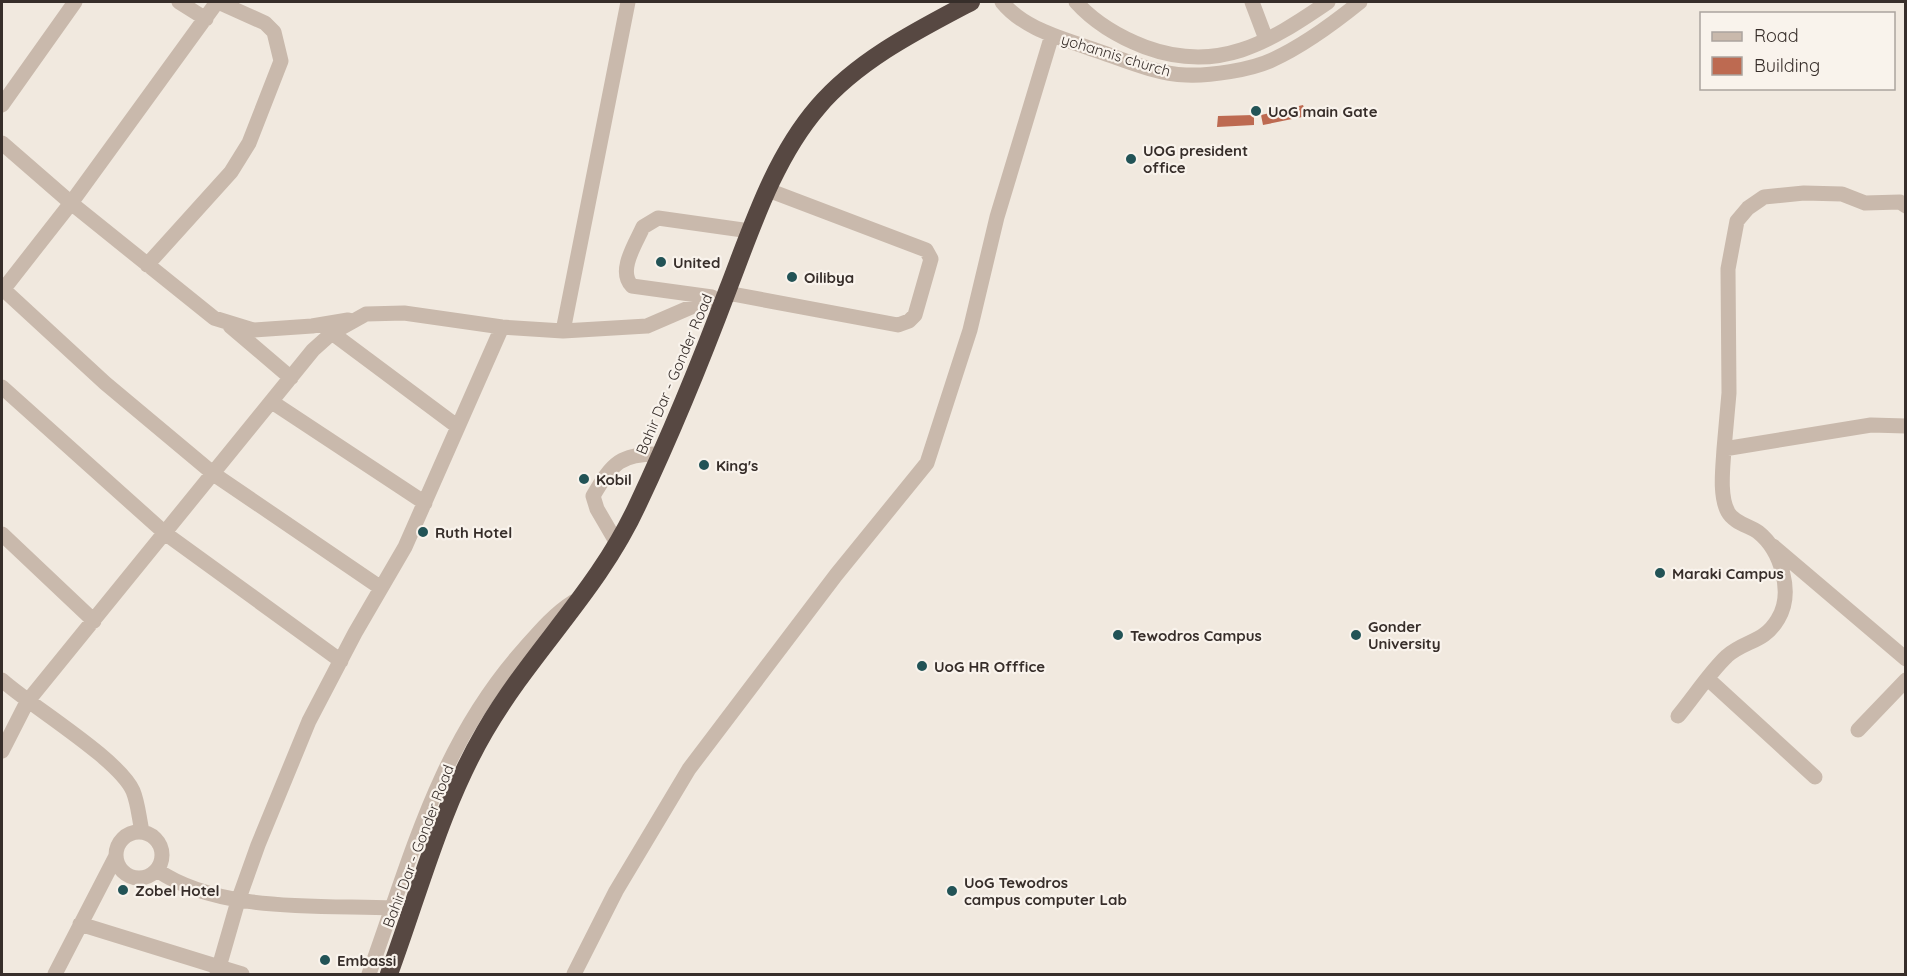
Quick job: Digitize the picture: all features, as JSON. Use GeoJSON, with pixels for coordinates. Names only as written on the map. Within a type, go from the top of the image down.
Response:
{"type":"FeatureCollection","features":[{"type":"Feature","properties":{"kind":"highway","name":"Bahir Dar - Gonder Road"},"geometry":{"type":"LineString","coordinates":[[389,975],[447,812],[465,769],[504,702],[588,592],[618,545],[660,454],[726,296],[750,231],[793,142],[818,106],[849,77],[886,50],[971,2]]}},
{"type":"Feature","properties":{"kind":"street"},"geometry":{"type":"LineString","coordinates":[[2,105],[75,2]]}},
{"type":"Feature","properties":{"kind":"street"},"geometry":{"type":"LineString","coordinates":[[179,2],[206,19]]}},
{"type":"Feature","properties":{"kind":"street"},"geometry":{"type":"LineString","coordinates":[[147,265],[231,172],[249,143],[281,61],[280,49],[269,28],[218,2],[71,203],[2,290],[105,383],[214,475],[381,588]]}},
{"type":"Feature","properties":{"kind":"street"},"geometry":{"type":"LineString","coordinates":[[563,331],[628,2]]}},
{"type":"Feature","properties":{"kind":"street","name":"yohannis church"},"geometry":{"type":"LineString","coordinates":[[1002,2],[1013,16],[1052,35],[1144,66],[1185,75],[1212,75],[1271,61],[1330,25],[1360,2]]}},
{"type":"Feature","properties":{"kind":"street"},"geometry":{"type":"LineString","coordinates":[[1076,2],[1092,17],[1119,36],[1172,56],[1186,58],[1225,56],[1293,26],[1328,2]]}},
{"type":"Feature","properties":{"kind":"street"},"geometry":{"type":"LineString","coordinates":[[1252,2],[1266,39]]}},
{"type":"Feature","properties":{"kind":"street"},"geometry":{"type":"LineString","coordinates":[[574,975],[616,891],[689,769],[843,566],[927,463],[970,330],[997,217],[1052,35]]}},
{"type":"Feature","properties":{"kind":"street"},"geometry":{"type":"LineString","coordinates":[[1185,75],[1186,58]]}},
{"type":"Feature","properties":{"kind":"street"},"geometry":{"type":"LineString","coordinates":[[2,143],[71,203],[214,318],[253,330],[312,326],[381,312],[404,313],[502,327],[563,331],[647,326],[698,304],[726,296]]}},
{"type":"Feature","properties":{"kind":"street"},"geometry":{"type":"LineString","coordinates":[[750,231],[658,219],[642,226],[625,270],[626,281],[632,286],[726,296],[898,325],[909,321],[915,315],[931,259],[926,250],[768,190]]}},
{"type":"Feature","properties":{"kind":"street"},"geometry":{"type":"LineString","coordinates":[[1905,206],[1900,202],[1865,203],[1842,194],[1804,193],[1764,197],[1748,208],[1737,221],[1728,269],[1729,393],[1723,472],[1726,509],[1730,516],[1757,531],[1905,659]]}},
{"type":"Feature","properties":{"kind":"street"},"geometry":{"type":"LineString","coordinates":[[2,751],[27,702],[313,351],[332,333],[354,319]]}},
{"type":"Feature","properties":{"kind":"street"},"geometry":{"type":"LineString","coordinates":[[223,321],[291,378]]}},
{"type":"Feature","properties":{"kind":"street"},"geometry":{"type":"LineString","coordinates":[[218,971],[238,901],[309,721],[405,547],[502,327]]}},
{"type":"Feature","properties":{"kind":"street"},"geometry":{"type":"LineString","coordinates":[[332,333],[458,427]]}},
{"type":"Feature","properties":{"kind":"street"},"geometry":{"type":"LineString","coordinates":[[2,387],[166,534],[341,661]]}},
{"type":"Feature","properties":{"kind":"street"},"geometry":{"type":"LineString","coordinates":[[272,402],[425,503]]}},
{"type":"Feature","properties":{"kind":"street"},"geometry":{"type":"LineString","coordinates":[[1724,449],[1871,425],[1905,426]]}},
{"type":"Feature","properties":{"kind":"street"},"geometry":{"type":"LineString","coordinates":[[618,545],[597,509],[593,496],[609,468],[621,460],[638,453],[660,454]]}},
{"type":"Feature","properties":{"kind":"street"},"geometry":{"type":"LineString","coordinates":[[2,534],[94,621]]}},
{"type":"Feature","properties":{"kind":"street"},"geometry":{"type":"LineString","coordinates":[[1678,716],[1727,656],[1760,639],[1780,616],[1784,573],[1769,542]]}},
{"type":"Feature","properties":{"kind":"street"},"geometry":{"type":"LineString","coordinates":[[369,975],[430,804],[458,742],[513,661],[562,609],[588,592]]}},
{"type":"Feature","properties":{"kind":"street"},"geometry":{"type":"LineString","coordinates":[[2,680],[27,702],[90,747],[123,775],[133,792],[142,831]]}},
{"type":"Feature","properties":{"kind":"street"},"geometry":{"type":"LineString","coordinates":[[1708,680],[1815,777]]}},
{"type":"Feature","properties":{"kind":"street"},"geometry":{"type":"LineString","coordinates":[[1858,730],[1905,680]]}},
{"type":"Feature","properties":{"kind":"street"},"geometry":{"type":"LineString","coordinates":[[54,975],[116,856],[117,848],[126,836],[142,831],[161,845],[162,861],[157,870],[145,877],[129,876],[123,871],[116,856]]}},
{"type":"Feature","properties":{"kind":"street"},"geometry":{"type":"LineString","coordinates":[[157,870],[184,884],[238,901],[393,908]]}},
{"type":"Feature","properties":{"kind":"street"},"geometry":{"type":"LineString","coordinates":[[80,924],[218,971],[242,975]]}},
{"type":"Feature","properties":{"kind":"building"},"geometry":{"type":"Polygon","coordinates":[[[1303,105],[1307,116],[1263,125],[1261,115],[1303,105]]]}},
{"type":"Feature","properties":{"kind":"building"},"geometry":{"type":"Polygon","coordinates":[[[1254,115],[1254,125],[1217,127],[1218,116],[1254,115]]]}},
{"type":"Feature","properties":{"kind":"place","name":"UoG main Gate"},"geometry":{"type":"Point","coordinates":[1256,111]}},
{"type":"Feature","properties":{"kind":"place","name":"UOG president office"},"geometry":{"type":"Point","coordinates":[1131,159]}},
{"type":"Feature","properties":{"kind":"place","name":"United"},"geometry":{"type":"Point","coordinates":[661,262]}},
{"type":"Feature","properties":{"kind":"place","name":"Oilibya"},"geometry":{"type":"Point","coordinates":[792,277]}},
{"type":"Feature","properties":{"kind":"place","name":"King's"},"geometry":{"type":"Point","coordinates":[704,465]}},
{"type":"Feature","properties":{"kind":"place","name":"Kobil"},"geometry":{"type":"Point","coordinates":[584,479]}},
{"type":"Feature","properties":{"kind":"place","name":"Ruth Hotel"},"geometry":{"type":"Point","coordinates":[423,532]}},
{"type":"Feature","properties":{"kind":"place","name":"Maraki Campus"},"geometry":{"type":"Point","coordinates":[1660,573]}},
{"type":"Feature","properties":{"kind":"place","name":"Tewodros Campus"},"geometry":{"type":"Point","coordinates":[1118,635]}},
{"type":"Feature","properties":{"kind":"place","name":"Gonder University"},"geometry":{"type":"Point","coordinates":[1356,635]}},
{"type":"Feature","properties":{"kind":"place","name":"UoG HR Offfice"},"geometry":{"type":"Point","coordinates":[922,666]}},
{"type":"Feature","properties":{"kind":"place","name":"Zobel Hotel"},"geometry":{"type":"Point","coordinates":[123,890]}},
{"type":"Feature","properties":{"kind":"place","name":"UoG Tewodros campus computer Lab"},"geometry":{"type":"Point","coordinates":[952,891]}},
{"type":"Feature","properties":{"kind":"place","name":"Embassi"},"geometry":{"type":"Point","coordinates":[325,960]}}]}
